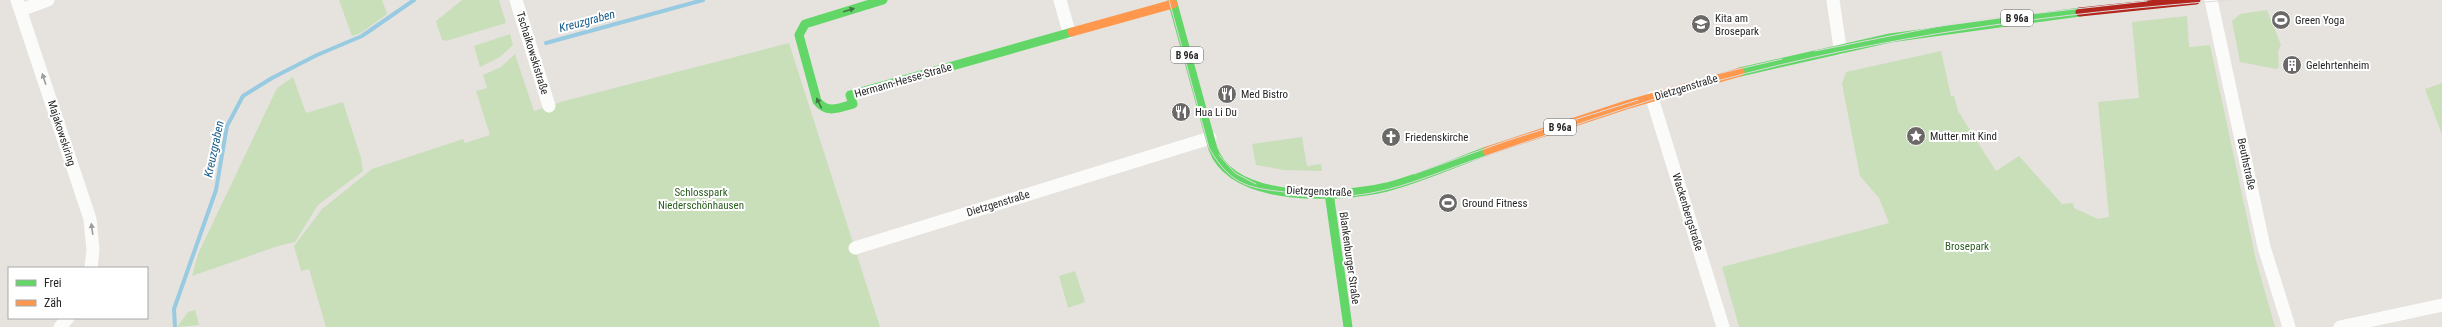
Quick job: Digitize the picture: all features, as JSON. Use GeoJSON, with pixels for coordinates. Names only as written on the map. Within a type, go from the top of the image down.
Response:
{"type":"FeatureCollection","features":[{"type":"Feature","properties":{"kind":"main road","name":"Hermann-Hesse-Straße"},"geometry":{"type":"LineString","coordinates":[[882,0],[805,24],[799,35],[817,101],[821,109],[826,111],[853,104],[850,95],[1172,2],[1208,133]]}},
{"type":"Feature","properties":{"kind":"main road","name":"Dietzgenstraße"},"geometry":{"type":"LineString","coordinates":[[1208,133],[1223,167],[1241,181],[1259,188],[1329,193],[1358,192],[1393,184],[1512,142],[1764,65],[1840,48],[2000,20],[2196,0]]}},
{"type":"Feature","properties":{"kind":"main road","name":"Blankenburger Straße"},"geometry":{"type":"LineString","coordinates":[[1329,193],[1348,327]]}},
{"type":"Feature","properties":{"kind":"street"},"geometry":{"type":"LineString","coordinates":[[19,5],[48,0]]}},
{"type":"Feature","properties":{"kind":"street","name":"Tschaikowskistraße"},"geometry":{"type":"LineString","coordinates":[[516,0],[550,106]]}},
{"type":"Feature","properties":{"kind":"street"},"geometry":{"type":"LineString","coordinates":[[1060,0],[1069,32]]}},
{"type":"Feature","properties":{"kind":"street"},"geometry":{"type":"LineString","coordinates":[[1833,0],[1840,48]]}},
{"type":"Feature","properties":{"kind":"street","name":"Beuthstraße"},"geometry":{"type":"LineString","coordinates":[[2211,0],[2264,247],[2289,327]]}},
{"type":"Feature","properties":{"kind":"street","name":"Majakowskiring"},"geometry":{"type":"LineString","coordinates":[[19,5],[90,218],[93,250],[91,267]]}},
{"type":"Feature","properties":{"kind":"street","name":"Wackenbergstraße"},"geometry":{"type":"LineString","coordinates":[[1652,98],[1723,327]]}},
{"type":"Feature","properties":{"kind":"street","name":"Dietzgenstraße"},"geometry":{"type":"LineString","coordinates":[[855,248],[1208,133]]}},
{"type":"Feature","properties":{"kind":"street"},"geometry":{"type":"LineString","coordinates":[[2340,327],[2442,305]]}},
{"type":"Feature","properties":{"kind":"street"},"geometry":{"type":"LineString","coordinates":[[60,327],[67,319]]}},
{"type":"Feature","properties":{"kind":"green space"},"geometry":{"type":"Polygon","coordinates":[[[339,0],[382,0],[387,14],[361,33],[352,36],[339,0]]]}},
{"type":"Feature","properties":{"kind":"green space"},"geometry":{"type":"Polygon","coordinates":[[[462,0],[499,0],[506,23],[446,41],[442,40],[436,21],[462,0]]]}},
{"type":"Feature","properties":{"kind":"green space"},"geometry":{"type":"Polygon","coordinates":[[[2267,10],[2281,45],[2278,52],[2279,67],[2276,69],[2240,62],[2232,21],[2240,14],[2267,10]]]}},
{"type":"Feature","properties":{"kind":"green space","name":"Brosepark"},"geometry":{"type":"Polygon","coordinates":[[[2187,16],[2189,47],[2210,45],[2256,260],[2275,327],[1739,327],[1722,267],[1889,223],[1879,198],[1860,176],[1842,84],[1846,72],[1941,51],[1951,96],[1954,96],[1958,111],[1996,171],[2019,156],[2062,204],[2073,203],[2074,208],[2098,219],[2109,217],[2098,102],[2139,98],[2132,22],[2187,16]]]}},
{"type":"Feature","properties":{"kind":"green space"},"geometry":{"type":"Polygon","coordinates":[[[510,34],[513,45],[500,57],[480,67],[474,46],[510,34]]]}},
{"type":"Feature","properties":{"kind":"green space","name":"Schlosspark Niederschönhausen"},"geometry":{"type":"Polygon","coordinates":[[[789,43],[880,327],[326,327],[309,269],[301,271],[294,246],[322,209],[372,169],[463,139],[465,143],[490,135],[476,91],[487,88],[483,75],[501,67],[515,54],[534,111],[564,101],[789,43]]]}},
{"type":"Feature","properties":{"kind":"green space"},"geometry":{"type":"Polygon","coordinates":[[[293,77],[306,113],[343,102],[361,158],[363,171],[318,205],[295,242],[278,246],[192,276],[198,254],[277,88],[293,77]]]}},
{"type":"Feature","properties":{"kind":"green space"},"geometry":{"type":"Polygon","coordinates":[[[2442,83],[2442,135],[2425,89],[2442,83]]]}},
{"type":"Feature","properties":{"kind":"green space"},"geometry":{"type":"Polygon","coordinates":[[[1302,137],[1307,166],[1321,164],[1322,171],[1284,170],[1256,165],[1252,144],[1302,137]]]}},
{"type":"Feature","properties":{"kind":"green space"},"geometry":{"type":"Polygon","coordinates":[[[1075,271],[1085,302],[1068,308],[1059,276],[1075,271]]]}},
{"type":"Feature","properties":{"kind":"green space"},"geometry":{"type":"Polygon","coordinates":[[[195,310],[199,325],[177,327],[188,312],[195,310]]]}},
{"type":"Feature","properties":{"kind":"waterway","name":"Kreuzgraben"},"geometry":{"type":"LineString","coordinates":[[175,327],[174,309],[216,190],[227,126],[243,96],[272,78],[317,55],[362,36],[414,0]]}},
{"type":"Feature","properties":{"kind":"waterway","name":"Kreuzgraben"},"geometry":{"type":"LineString","coordinates":[[546,43],[703,0]]}},
{"type":"Feature","properties":{"kind":"tram line"},"geometry":{"type":"LineString","coordinates":[[1169,0],[1209,148],[1217,161],[1226,171],[1244,184],[1265,189],[1326,196],[1379,192],[1427,177],[1623,109],[1713,82],[1840,52],[1905,39],[2034,20],[2165,5],[2230,0]]}},
{"type":"Feature","properties":{"kind":"tram line"},"geometry":{"type":"LineString","coordinates":[[1815,51],[1960,22],[2147,1]]}},
{"type":"Feature","properties":{"kind":"tram line"},"geometry":{"type":"LineString","coordinates":[[1659,93],[1708,76],[1782,59]]}},
{"type":"Feature","properties":{"kind":"tram line"},"geometry":{"type":"LineString","coordinates":[[1414,174],[1509,140],[1638,100]]}},
{"type":"Feature","properties":{"kind":"tram line"},"geometry":{"type":"LineString","coordinates":[[1219,155],[1235,173],[1256,184]]}},
{"type":"Feature","properties":{"kind":"traffic: fast"},"geometry":{"type":"LineString","coordinates":[[883,0],[805,24],[799,35],[817,101],[825,108],[834,109],[853,104],[850,95],[1072,32]]}},
{"type":"Feature","properties":{"kind":"traffic: fast"},"geometry":{"type":"LineString","coordinates":[[1172,0],[1213,149],[1225,167],[1242,180],[1265,188],[1290,193],[1317,194],[1367,191],[1387,187],[1412,179],[1487,151]]}},
{"type":"Feature","properties":{"kind":"traffic: fast"},"geometry":{"type":"LineString","coordinates":[[1740,72],[1890,38],[2080,12]]}},
{"type":"Feature","properties":{"kind":"traffic: fast"},"geometry":{"type":"LineString","coordinates":[[1329,193],[1348,327]]}},
{"type":"Feature","properties":{"kind":"traffic: slow"},"geometry":{"type":"LineString","coordinates":[[1072,32],[1173,4]]}},
{"type":"Feature","properties":{"kind":"traffic: slow"},"geometry":{"type":"LineString","coordinates":[[1487,151],[1626,105],[1740,72]]}},
{"type":"Feature","properties":{"kind":"traffic: jam"},"geometry":{"type":"LineString","coordinates":[[2080,12],[2196,0]]}},
{"type":"Feature","properties":{"kind":"place","name":"Green Yoga"},"geometry":{"type":"Point","coordinates":[2281,20]}},
{"type":"Feature","properties":{"kind":"place","name":"Kita am Brosepark"},"geometry":{"type":"Point","coordinates":[1701,24]}},
{"type":"Feature","properties":{"kind":"place","name":"Gelehrtenheim"},"geometry":{"type":"Point","coordinates":[2292,65]}},
{"type":"Feature","properties":{"kind":"place","name":"Med Bistro"},"geometry":{"type":"Point","coordinates":[1227,94]}},
{"type":"Feature","properties":{"kind":"place","name":"Hua Li Du"},"geometry":{"type":"Point","coordinates":[1181,112]}},
{"type":"Feature","properties":{"kind":"place","name":"Mutter mit Kind"},"geometry":{"type":"Point","coordinates":[1916,136]}},
{"type":"Feature","properties":{"kind":"place","name":"Friedenskirche"},"geometry":{"type":"Point","coordinates":[1391,137]}},
{"type":"Feature","properties":{"kind":"place","name":"Ground Fitness"},"geometry":{"type":"Point","coordinates":[1448,203]}}]}
